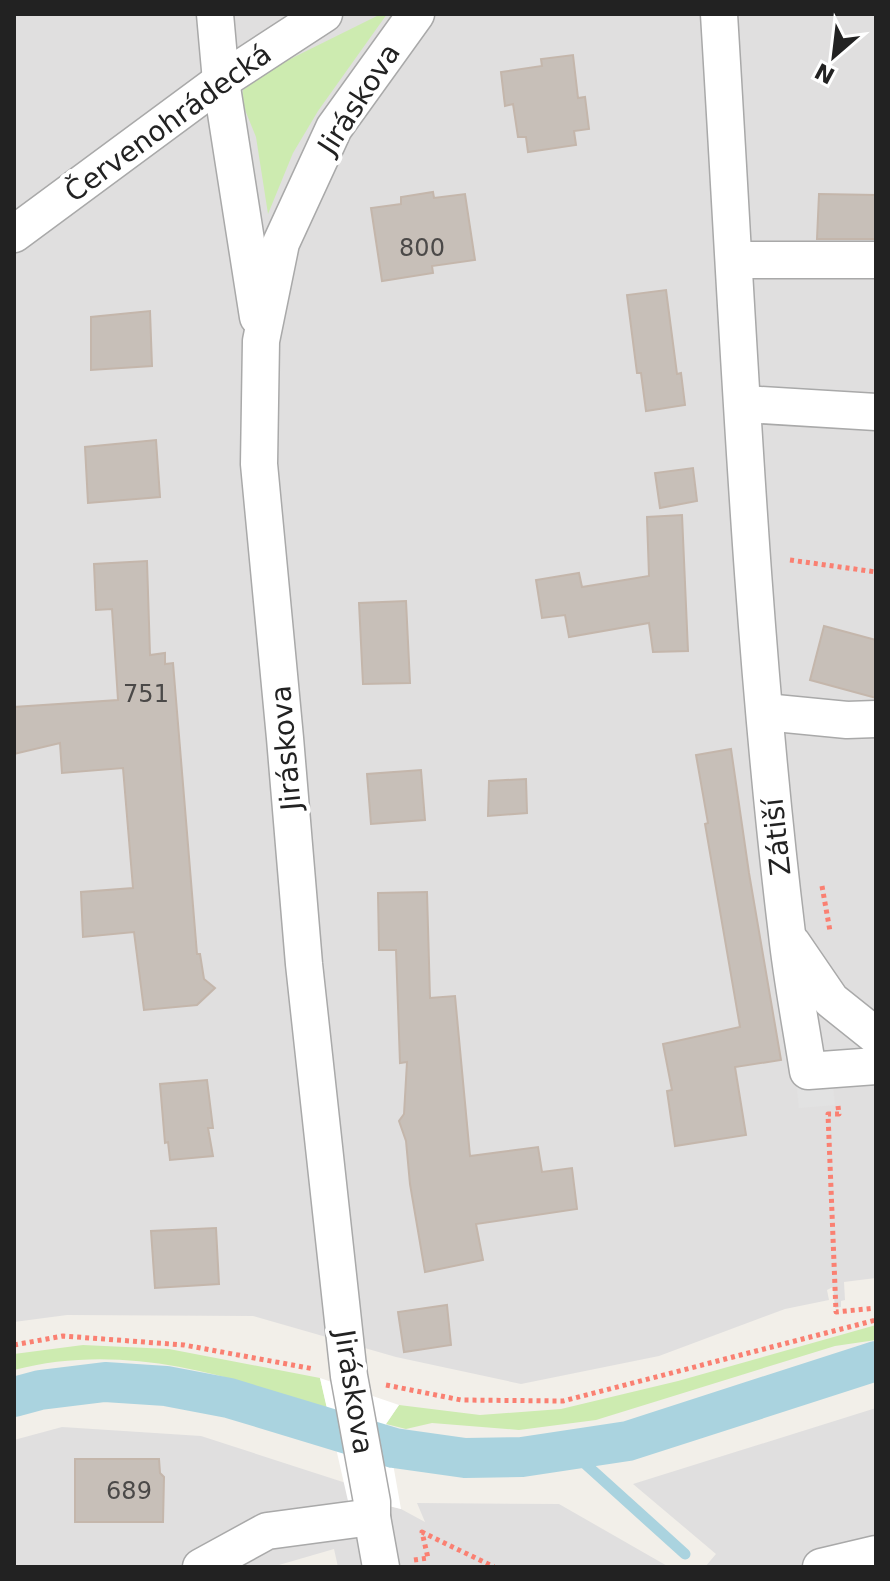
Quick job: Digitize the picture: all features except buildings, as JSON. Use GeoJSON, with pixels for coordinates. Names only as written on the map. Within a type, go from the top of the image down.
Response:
{"type":"FeatureCollection","features":[{"type":"Feature","properties":{"kind":"street"},"geometry":{"type":"LineString","coordinates":[[215,14],[221,81],[261,341]]}},
{"type":"Feature","properties":{"kind":"street","name":"Červenohrádecká"},"geometry":{"type":"LineString","coordinates":[[14,234],[221,81],[324,14]]}},
{"type":"Feature","properties":{"kind":"street","name":"Jiráskova"},"geometry":{"type":"LineString","coordinates":[[397,1564],[372,1510],[350,1382],[304,964],[259,464],[261,341],[281,243],[334,128],[416,14]]}},
{"type":"Feature","properties":{"kind":"street","name":"Zátiší"},"geometry":{"type":"LineString","coordinates":[[719,14],[753,554],[787,935],[808,1071],[876,1066]]}},
{"type":"Feature","properties":{"kind":"street"},"geometry":{"type":"LineString","coordinates":[[735,260],[876,260]]}},
{"type":"Feature","properties":{"kind":"street"},"geometry":{"type":"LineString","coordinates":[[744,404],[876,412]]}},
{"type":"Feature","properties":{"kind":"street"},"geometry":{"type":"LineString","coordinates":[[765,712],[847,720],[876,719]]}},
{"type":"Feature","properties":{"kind":"street"},"geometry":{"type":"LineString","coordinates":[[787,935],[831,1000],[876,1036]]}},
{"type":"Feature","properties":{"kind":"street"},"geometry":{"type":"LineString","coordinates":[[201,1567],[267,1531],[339,1520],[372,1510]]}},
{"type":"Feature","properties":{"kind":"street"},"geometry":{"type":"LineString","coordinates":[[821,1567],[876,1554]]}},
{"type":"Feature","properties":{"kind":"path"},"geometry":{"type":"LineString","coordinates":[[753,554],[876,572]]}},
{"type":"Feature","properties":{"kind":"path"},"geometry":{"type":"LineString","coordinates":[[821,878],[832,939]]}},
{"type":"Feature","properties":{"kind":"path"},"geometry":{"type":"LineString","coordinates":[[839,1114],[828,1114],[836,1312],[876,1308]]}},
{"type":"Feature","properties":{"kind":"path"},"geometry":{"type":"LineString","coordinates":[[14,1345],[63,1336],[184,1345],[287,1363],[350,1382],[461,1400],[563,1401],[876,1320]]}},
{"type":"Feature","properties":{"kind":"path"},"geometry":{"type":"LineString","coordinates":[[431,1567],[422,1532],[494,1567]]}},
{"type":"Feature","properties":{"kind":"path"},"geometry":{"type":"LineString","coordinates":[[397,1564],[428,1558]]}},
{"type":"Feature","properties":{"kind":"shaded area"},"geometry":{"type":"Polygon","coordinates":[[[14,14],[876,14],[876,1278],[844,1282],[845,1300],[841,1301],[841,1307],[835,1308],[833,1287],[827,1290],[829,1300],[785,1309],[659,1356],[521,1384],[396,1357],[253,1316],[67,1315],[14,1322],[14,14]]]}},
{"type":"Feature","properties":{"kind":"shaded area"},"geometry":{"type":"Polygon","coordinates":[[[832,1077],[835,1105],[799,1108],[796,1080],[832,1077]]]}},
{"type":"Feature","properties":{"kind":"shaded area"},"geometry":{"type":"Polygon","coordinates":[[[876,1408],[876,1567],[705,1567],[716,1554],[633,1484],[876,1408]]]}},
{"type":"Feature","properties":{"kind":"shaded area"},"geometry":{"type":"Polygon","coordinates":[[[62,1427],[201,1436],[346,1483],[352,1499],[401,1509],[425,1522],[417,1503],[559,1504],[669,1567],[338,1567],[334,1549],[272,1567],[14,1567],[14,1440],[62,1427]]]}},
{"type":"Feature","properties":{"kind":"green space"},"geometry":{"type":"Polygon","coordinates":[[[381,14],[387,14],[318,111],[293,153],[268,214],[256,137],[241,100],[243,90],[274,67],[381,14]]]}},
{"type":"Feature","properties":{"kind":"green space"},"geometry":{"type":"Polygon","coordinates":[[[876,1325],[876,1340],[835,1346],[596,1420],[519,1430],[432,1423],[406,1429],[386,1424],[399,1405],[480,1415],[561,1409],[678,1381],[876,1325]]]}},
{"type":"Feature","properties":{"kind":"green space"},"geometry":{"type":"Polygon","coordinates":[[[83,1345],[169,1349],[320,1378],[328,1412],[252,1385],[174,1366],[94,1359],[54,1362],[14,1370],[14,1354],[83,1345]]]}},
{"type":"Feature","properties":{"kind":"pier"},"geometry":{"type":"Polygon","coordinates":[[[320,1378],[399,1405],[386,1424],[401,1509],[365,1500],[348,1501],[320,1378]]]}},
{"type":"Feature","properties":{"kind":"waterway"},"geometry":{"type":"LineString","coordinates":[[14,1397],[40,1390],[105,1382],[166,1386],[229,1398],[394,1448],[465,1458],[522,1457],[628,1441],[876,1361]]}},
{"type":"Feature","properties":{"kind":"waterway"},"geometry":{"type":"LineString","coordinates":[[571,1451],[685,1554]]}}]}
